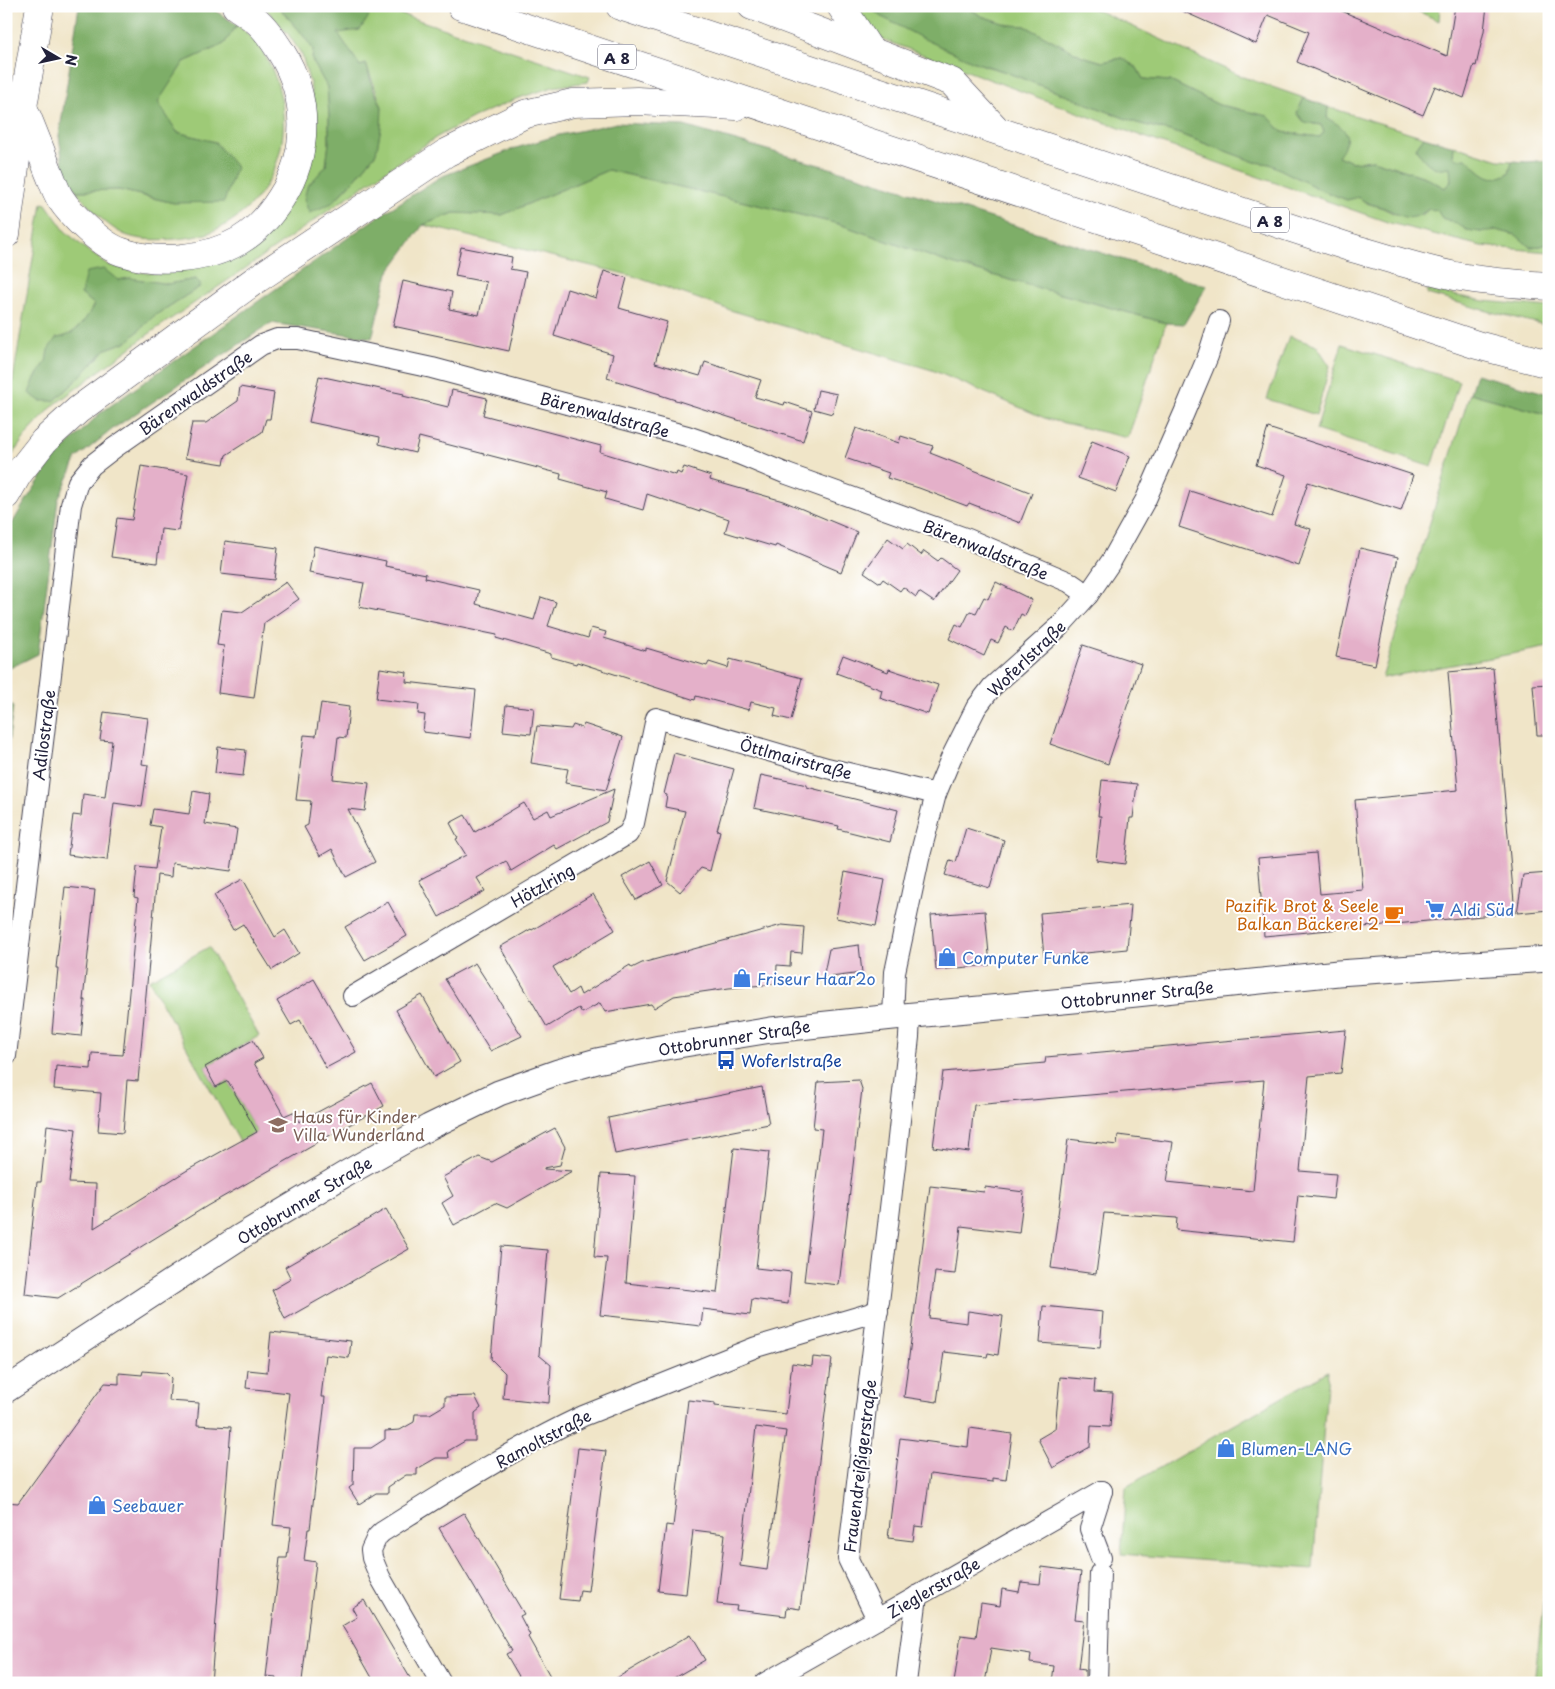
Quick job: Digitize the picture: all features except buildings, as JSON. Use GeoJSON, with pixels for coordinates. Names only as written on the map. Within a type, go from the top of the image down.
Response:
{"type":"FeatureCollection","features":[{"type":"Feature","properties":{"kind":"highway"},"geometry":{"type":"LineString","coordinates":[[6,234],[23,107],[40,6]]}},
{"type":"Feature","properties":{"kind":"highway"},"geometry":{"type":"LineString","coordinates":[[23,107],[59,198],[86,229],[120,252],[155,259],[177,259],[200,255],[239,241],[273,210],[289,185],[298,163],[303,117],[298,89],[287,61],[274,41],[258,22],[236,6]]}},
{"type":"Feature","properties":{"kind":"highway","name":"A 8"},"geometry":{"type":"LineString","coordinates":[[461,6],[773,108],[1477,345],[1549,364]]}},
{"type":"Feature","properties":{"kind":"highway","name":"A 8"},"geometry":{"type":"LineString","coordinates":[[620,6],[1411,265],[1460,276],[1511,284],[1549,286]]}},
{"type":"Feature","properties":{"kind":"highway"},"geometry":{"type":"LineString","coordinates":[[752,6],[952,82],[997,130]]}},
{"type":"Feature","properties":{"kind":"highway"},"geometry":{"type":"LineString","coordinates":[[841,6],[869,49]]}},
{"type":"Feature","properties":{"kind":"highway"},"geometry":{"type":"LineString","coordinates":[[6,495],[18,474],[44,441],[78,410],[254,281],[446,153],[525,114],[573,103],[637,100],[773,108]]}},
{"type":"Feature","properties":{"kind":"main road","name":"Ottobrunner Straße"},"geometry":{"type":"LineString","coordinates":[[8,1385],[339,1177],[429,1127],[499,1092],[597,1061],[749,1033],[901,1016],[1122,996],[1338,973],[1549,959]]}},
{"type":"Feature","properties":{"kind":"street","name":"Woferlstraße"},"geometry":{"type":"LineString","coordinates":[[901,1016],[895,972],[918,859],[936,794],[951,758],[976,708],[992,687],[1060,626],[1088,596],[1112,560],[1146,499],[1208,356],[1219,321]]}},
{"type":"Feature","properties":{"kind":"street","name":"Bärenwaldstraße"},"geometry":{"type":"LineString","coordinates":[[128,439],[261,345],[277,339],[298,338],[432,368],[687,436],[739,454],[786,474],[968,539],[1069,582],[1088,596]]}},
{"type":"Feature","properties":{"kind":"street","name":"Adilostraße"},"geometry":{"type":"LineString","coordinates":[[6,1056],[71,506],[78,482],[92,465],[128,439]]}},
{"type":"Feature","properties":{"kind":"street","name":"Öttlmairstraße"},"geometry":{"type":"LineString","coordinates":[[656,718],[827,768],[936,794]]}},
{"type":"Feature","properties":{"kind":"street","name":"Hötzlring"},"geometry":{"type":"LineString","coordinates":[[353,996],[628,834],[634,823],[656,718]]}},
{"type":"Feature","properties":{"kind":"street","name":"Frauendreißigerstraße"},"geometry":{"type":"LineString","coordinates":[[877,1619],[848,1559],[909,1037],[901,1016]]}},
{"type":"Feature","properties":{"kind":"street","name":"Ramoltstraße"},"geometry":{"type":"LineString","coordinates":[[441,1683],[380,1577],[372,1558],[371,1550],[377,1536],[458,1484],[561,1426],[756,1347],[878,1306]]}},
{"type":"Feature","properties":{"kind":"street","name":"Zieglerstraße"},"geometry":{"type":"LineString","coordinates":[[764,1683],[1102,1491],[1090,1529],[1101,1565],[1097,1683]]}},
{"type":"Feature","properties":{"kind":"street"},"geometry":{"type":"LineString","coordinates":[[906,1683],[917,1596]]}},
{"type":"Feature","properties":{"kind":"green space"},"geometry":{"type":"Polygon","coordinates":[[[79,6],[208,6],[237,25],[224,44],[184,62],[158,102],[177,132],[215,142],[236,167],[224,202],[174,203],[119,190],[76,191],[63,165],[59,136],[79,6]]]}},
{"type":"Feature","properties":{"kind":"green space"},"geometry":{"type":"Polygon","coordinates":[[[262,6],[282,6],[282,11],[313,49],[312,60],[327,86],[329,143],[326,167],[307,187],[332,203],[356,178],[376,153],[382,107],[366,64],[360,66],[337,32],[369,16],[359,6],[376,6],[590,77],[588,82],[553,87],[516,99],[474,117],[437,137],[381,174],[153,331],[54,405],[27,434],[6,464],[6,422],[42,203],[46,204],[65,231],[108,265],[138,272],[162,274],[164,269],[225,260],[313,145],[316,119],[310,84],[302,55],[288,34],[262,6]],[[130,278],[118,280],[81,294],[95,304],[79,327],[69,335],[56,338],[46,362],[35,378],[54,401],[106,349],[128,341],[154,316],[201,286],[196,279],[168,284],[130,278]]]}},
{"type":"Feature","properties":{"kind":"green space"},"geometry":{"type":"Polygon","coordinates":[[[282,6],[299,6],[306,9],[310,6],[333,6],[335,10],[359,6],[369,16],[360,30],[338,33],[360,66],[366,64],[373,88],[382,107],[381,128],[376,153],[356,178],[332,203],[309,213],[304,199],[307,187],[326,166],[329,143],[327,87],[312,60],[313,49],[282,11],[282,6]]]}},
{"type":"Feature","properties":{"kind":"green space"},"geometry":{"type":"Polygon","coordinates":[[[851,6],[868,6],[882,17],[985,66],[1003,71],[1137,123],[1174,132],[1255,162],[1270,164],[1321,190],[1347,200],[1359,197],[1366,203],[1395,214],[1422,215],[1429,209],[1438,210],[1442,218],[1456,223],[1467,230],[1481,232],[1496,230],[1517,235],[1530,247],[1549,243],[1549,252],[1481,246],[1390,223],[1133,133],[884,40],[860,22],[851,6]]]}},
{"type":"Feature","properties":{"kind":"green space"},"geometry":{"type":"Polygon","coordinates":[[[868,6],[966,6],[981,16],[1009,25],[1025,26],[1082,56],[1102,62],[1122,58],[1137,68],[1143,79],[1170,81],[1219,105],[1268,116],[1282,132],[1320,137],[1324,132],[1321,125],[1304,122],[1297,113],[1304,98],[1328,107],[1327,118],[1344,130],[1347,138],[1346,143],[1338,156],[1352,162],[1373,160],[1425,177],[1445,188],[1451,181],[1450,167],[1441,168],[1428,164],[1416,148],[1424,137],[1454,146],[1453,156],[1456,159],[1466,158],[1480,172],[1490,177],[1496,178],[1509,173],[1512,161],[1549,160],[1549,243],[1530,247],[1516,235],[1496,230],[1481,232],[1467,230],[1456,223],[1442,218],[1437,210],[1429,209],[1410,218],[1367,202],[1359,197],[1347,200],[1321,190],[1270,164],[1255,162],[1174,132],[1137,123],[1003,71],[974,62],[882,17],[868,6]]]}},
{"type":"Feature","properties":{"kind":"green space"},"geometry":{"type":"Polygon","coordinates":[[[966,6],[1088,6],[1243,77],[1304,98],[1297,113],[1313,124],[1321,125],[1324,132],[1320,137],[1282,132],[1278,127],[1239,109],[1219,105],[1170,81],[1143,79],[1137,68],[1122,58],[1103,62],[1082,56],[1025,26],[1009,25],[981,16],[966,6]]]}},
{"type":"Feature","properties":{"kind":"green space"},"geometry":{"type":"Polygon","coordinates":[[[1407,6],[1440,6],[1439,21],[1407,6]]]}},
{"type":"Feature","properties":{"kind":"green space"},"geometry":{"type":"Polygon","coordinates":[[[237,25],[252,37],[259,46],[273,72],[281,99],[283,127],[279,154],[270,179],[254,201],[233,220],[206,234],[195,237],[156,240],[136,238],[123,234],[103,220],[76,191],[119,190],[174,203],[215,142],[177,132],[157,102],[184,62],[224,44],[237,25]]]}},
{"type":"Feature","properties":{"kind":"green space"},"geometry":{"type":"Polygon","coordinates":[[[1328,107],[1424,137],[1416,148],[1445,167],[1451,166],[1451,181],[1445,188],[1425,177],[1373,160],[1352,162],[1337,156],[1340,153],[1327,118],[1328,107]]]}},
{"type":"Feature","properties":{"kind":"green space"},"geometry":{"type":"Polygon","coordinates":[[[617,123],[684,126],[861,177],[1207,286],[1184,324],[1166,323],[949,263],[839,224],[608,170],[502,215],[454,213],[423,225],[388,273],[372,338],[271,323],[114,428],[77,458],[58,500],[38,654],[6,670],[6,534],[53,460],[99,414],[373,220],[440,177],[516,148],[559,135],[617,123]]]}},
{"type":"Feature","properties":{"kind":"green space"},"geometry":{"type":"Polygon","coordinates":[[[1454,146],[1499,160],[1512,161],[1509,173],[1496,178],[1485,175],[1466,158],[1456,159],[1453,156],[1454,146]]]}},
{"type":"Feature","properties":{"kind":"green space"},"geometry":{"type":"Polygon","coordinates":[[[608,170],[839,224],[949,263],[1166,323],[1128,438],[1047,419],[932,370],[730,310],[633,276],[423,225],[454,213],[502,215],[608,170]]]}},
{"type":"Feature","properties":{"kind":"green space"},"geometry":{"type":"Polygon","coordinates":[[[104,269],[118,280],[130,278],[168,284],[196,279],[201,286],[154,316],[128,341],[106,349],[54,401],[40,401],[29,393],[35,378],[46,362],[48,350],[56,338],[69,335],[79,327],[94,304],[81,294],[86,272],[104,269]]]}},
{"type":"Feature","properties":{"kind":"green space"},"geometry":{"type":"Polygon","coordinates":[[[1427,290],[1484,301],[1549,307],[1549,326],[1427,294],[1427,290]]]}},
{"type":"Feature","properties":{"kind":"green space"},"geometry":{"type":"Polygon","coordinates":[[[1289,336],[1317,346],[1330,366],[1316,415],[1267,399],[1289,336]]]}},
{"type":"Feature","properties":{"kind":"green space"},"geometry":{"type":"Polygon","coordinates":[[[1342,344],[1459,381],[1432,467],[1316,430],[1342,344]]]}},
{"type":"Feature","properties":{"kind":"green space"},"geometry":{"type":"Polygon","coordinates":[[[1476,374],[1549,394],[1549,415],[1470,393],[1476,374]]]}},
{"type":"Feature","properties":{"kind":"green space"},"geometry":{"type":"Polygon","coordinates":[[[1470,393],[1549,415],[1549,647],[1382,678],[1470,393]]]}},
{"type":"Feature","properties":{"kind":"green space"},"geometry":{"type":"Polygon","coordinates":[[[6,702],[13,706],[6,762],[6,702]]]}},
{"type":"Feature","properties":{"kind":"green space"},"geometry":{"type":"Polygon","coordinates":[[[209,947],[259,1036],[205,1067],[216,1087],[228,1081],[257,1132],[240,1142],[149,980],[209,947]]]}},
{"type":"Feature","properties":{"kind":"green space"},"geometry":{"type":"Polygon","coordinates":[[[1328,1371],[1313,1569],[1121,1554],[1126,1487],[1328,1371]]]}},
{"type":"Feature","properties":{"kind":"green space"},"geometry":{"type":"Polygon","coordinates":[[[1549,1555],[1549,1683],[1534,1683],[1549,1555]]]}},
{"type":"Feature","properties":{"kind":"place","name":"Aldi Süd"},"geometry":{"type":"Point","coordinates":[1435,909]}},
{"type":"Feature","properties":{"kind":"place","name":"Pazifik Brot & Seele Balkan Bäckerei 2"},"geometry":{"type":"Point","coordinates":[1394,914]}},
{"type":"Feature","properties":{"kind":"place","name":"Computer Funke"},"geometry":{"type":"Point","coordinates":[947,957]}},
{"type":"Feature","properties":{"kind":"place","name":"Friseur Haar2o"},"geometry":{"type":"Point","coordinates":[742,978]}},
{"type":"Feature","properties":{"kind":"place","name":"Woferlstraße"},"geometry":{"type":"Point","coordinates":[726,1060]}},
{"type":"Feature","properties":{"kind":"place","name":"Haus für Kinder Villa Wunderland"},"geometry":{"type":"Point","coordinates":[278,1125]}},
{"type":"Feature","properties":{"kind":"place","name":"Blumen-LANG"},"geometry":{"type":"Point","coordinates":[1226,1448]}},
{"type":"Feature","properties":{"kind":"place","name":"Seebauer"},"geometry":{"type":"Point","coordinates":[97,1505]}}]}
